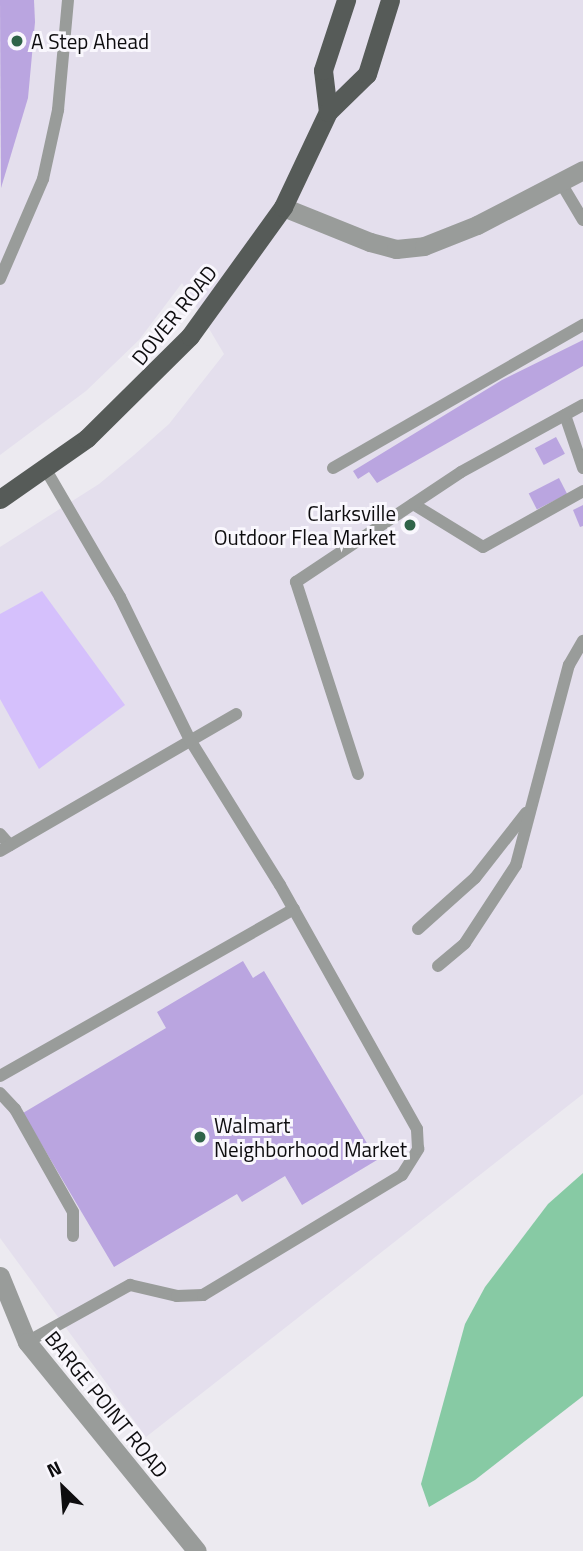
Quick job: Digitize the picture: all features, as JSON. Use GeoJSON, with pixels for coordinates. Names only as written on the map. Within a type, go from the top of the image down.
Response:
{"type":"FeatureCollection","features":[{"type":"Feature","properties":{"kind":"main road"},"geometry":{"type":"LineString","coordinates":[[328,112],[323,70],[346,0]]}},
{"type":"Feature","properties":{"kind":"main road","name":"DOVER ROAD"},"geometry":{"type":"LineString","coordinates":[[0,499],[46,470],[150,380],[190,336],[283,207],[328,112],[367,74],[390,0]]}},
{"type":"Feature","properties":{"kind":"street"},"geometry":{"type":"LineString","coordinates":[[283,207],[396,248],[424,246],[477,225],[583,170]]}},
{"type":"Feature","properties":{"kind":"street","name":"BARGE POINT ROAD"},"geometry":{"type":"LineString","coordinates":[[0,1276],[27,1342],[197,1551]]}},
{"type":"Feature","properties":{"kind":"lane"},"geometry":{"type":"LineString","coordinates":[[0,279],[43,179],[58,110],[68,0]]}},
{"type":"Feature","properties":{"kind":"lane"},"geometry":{"type":"LineString","coordinates":[[561,183],[583,220]]}},
{"type":"Feature","properties":{"kind":"lane"},"geometry":{"type":"LineString","coordinates":[[333,468],[583,324]]}},
{"type":"Feature","properties":{"kind":"lane"},"geometry":{"type":"LineString","coordinates":[[358,774],[296,582],[413,505],[583,405]]}},
{"type":"Feature","properties":{"kind":"lane"},"geometry":{"type":"LineString","coordinates":[[565,415],[583,468]]}},
{"type":"Feature","properties":{"kind":"lane"},"geometry":{"type":"LineString","coordinates":[[27,1342],[130,1285],[203,1295],[402,1175],[418,1149],[417,1129],[294,909],[190,740],[120,597],[46,470]]}},
{"type":"Feature","properties":{"kind":"lane"},"geometry":{"type":"LineString","coordinates":[[413,505],[483,547],[583,491]]}},
{"type":"Feature","properties":{"kind":"lane"},"geometry":{"type":"LineString","coordinates":[[438,967],[465,943],[516,865],[569,665],[583,641]]}},
{"type":"Feature","properties":{"kind":"lane"},"geometry":{"type":"LineString","coordinates":[[0,834],[5,848],[236,714]]}},
{"type":"Feature","properties":{"kind":"lane"},"geometry":{"type":"LineString","coordinates":[[418,929],[475,878],[530,807]]}},
{"type":"Feature","properties":{"kind":"lane"},"geometry":{"type":"LineString","coordinates":[[0,1076],[294,909]]}},
{"type":"Feature","properties":{"kind":"lane"},"geometry":{"type":"LineString","coordinates":[[0,1093],[15,1109],[73,1212],[74,1236]]}},
{"type":"Feature","properties":{"kind":"shaded area"},"geometry":{"type":"Polygon","coordinates":[[[0,0],[583,0],[583,1094],[146,1437],[0,1238],[0,547],[99,484],[134,455],[169,424],[224,354],[182,283],[139,340],[86,391],[0,455],[0,0]]]}},
{"type":"Feature","properties":{"kind":"shaded area"},"geometry":{"type":"Polygon","coordinates":[[[42,591],[125,705],[39,769],[0,699],[0,614],[42,591]]]}},
{"type":"Feature","properties":{"kind":"green space"},"geometry":{"type":"Polygon","coordinates":[[[583,1173],[583,1396],[475,1480],[429,1507],[421,1484],[465,1324],[485,1287],[548,1204],[583,1173]]]}},
{"type":"Feature","properties":{"kind":"building"},"geometry":{"type":"Polygon","coordinates":[[[0,0],[34,0],[35,22],[28,98],[1,188],[0,0]]]}},
{"type":"Feature","properties":{"kind":"building"},"geometry":{"type":"Polygon","coordinates":[[[583,340],[583,366],[377,483],[369,472],[358,479],[353,471],[502,380],[583,340]]]}},
{"type":"Feature","properties":{"kind":"building"},"geometry":{"type":"Polygon","coordinates":[[[556,437],[565,454],[544,465],[535,448],[556,437]]]}},
{"type":"Feature","properties":{"kind":"building"},"geometry":{"type":"Polygon","coordinates":[[[559,478],[567,494],[537,509],[529,493],[559,478]]]}},
{"type":"Feature","properties":{"kind":"building"},"geometry":{"type":"Polygon","coordinates":[[[583,505],[583,526],[580,527],[573,510],[583,505]]]}},
{"type":"Feature","properties":{"kind":"building","name":"Walmart Neighborhood Market"},"geometry":{"type":"Polygon","coordinates":[[[243,961],[253,978],[264,971],[377,1160],[302,1205],[285,1176],[242,1202],[237,1194],[114,1267],[23,1113],[166,1028],[157,1012],[243,961]]]}},
{"type":"Feature","properties":{"kind":"place","name":"A Step Ahead"},"geometry":{"type":"Point","coordinates":[17,41]}},
{"type":"Feature","properties":{"kind":"place","name":"Clarksville Outdoor Flea Market"},"geometry":{"type":"Point","coordinates":[410,525]}},
{"type":"Feature","properties":{"kind":"place","name":"Walmart Neighborhood Market"},"geometry":{"type":"Point","coordinates":[200,1137]}}]}
